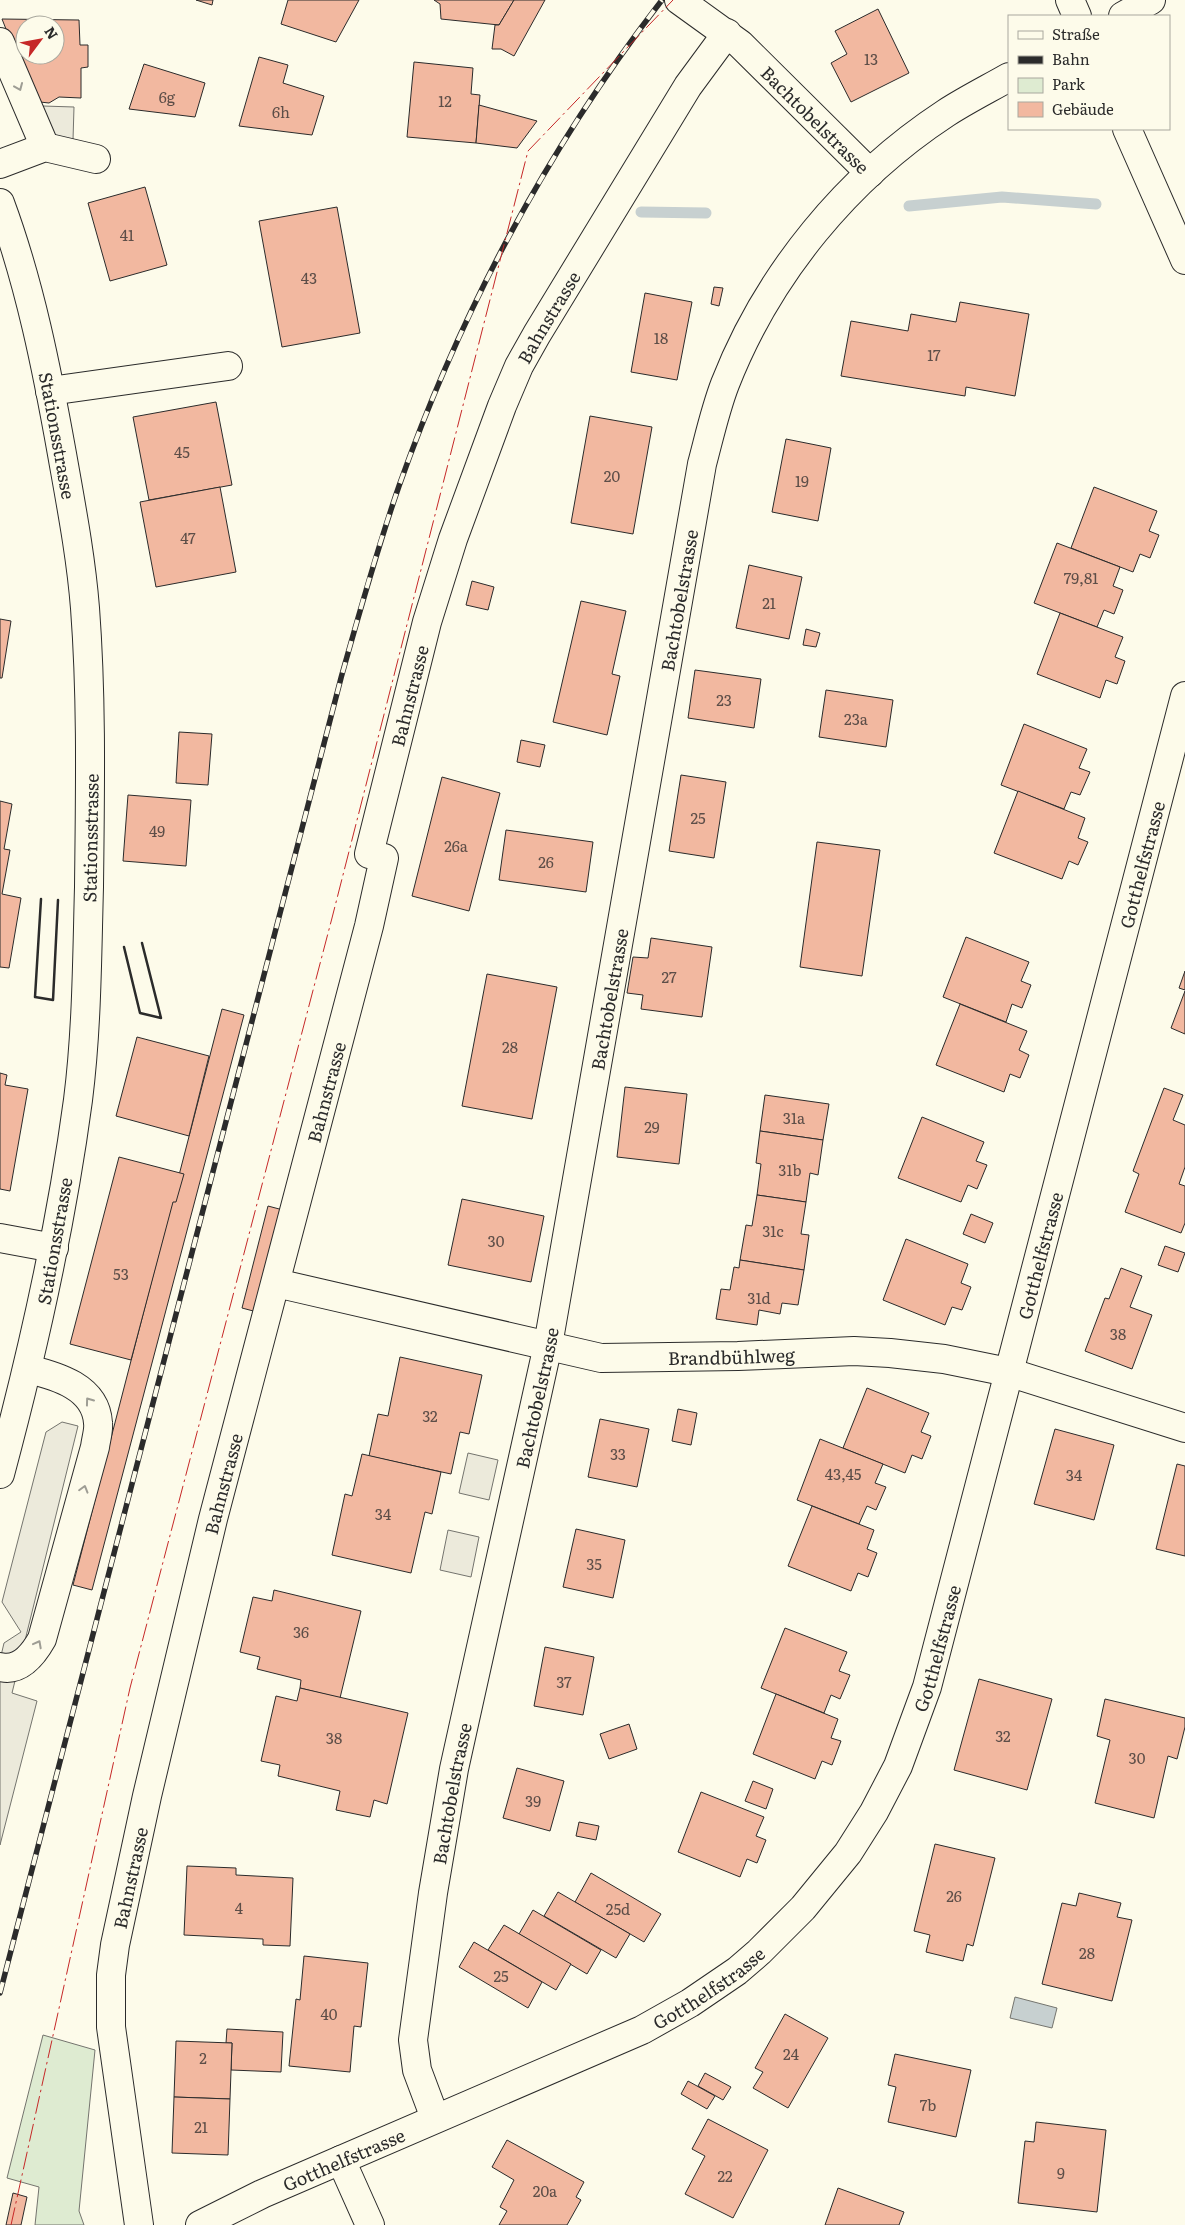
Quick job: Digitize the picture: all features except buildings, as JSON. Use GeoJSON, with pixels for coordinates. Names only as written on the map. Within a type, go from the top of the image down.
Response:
{"type":"FeatureCollection","features":[{"type":"Feature","properties":{"kind":"street","name":"Bachtobelstrasse"},"geometry":{"type":"LineString","coordinates":[[435,2118],[417,2070],[413,2040],[433,1892],[454,1768],[548,1345],[702,464],[725,385],[763,306],[803,246],[830,213],[870,173],[756,59],[726,33],[679,0]]}},
{"type":"Feature","properties":{"kind":"street"},"geometry":{"type":"LineString","coordinates":[[1070,0],[1077,15]]}},
{"type":"Feature","properties":{"kind":"street"},"geometry":{"type":"LineString","coordinates":[[1125,15],[1152,0]]}},
{"type":"Feature","properties":{"kind":"street","name":"Bahnstrasse"},"geometry":{"type":"LineString","coordinates":[[139,2225],[111,2027],[111,1974],[115,1945],[147,1796],[213,1519],[359,965],[384,858],[369,854],[427,622],[453,539],[502,406],[536,334],[688,86],[726,33]]}},
{"type":"Feature","properties":{"kind":"street"},"geometry":{"type":"LineString","coordinates":[[0,42],[45,147]]}},
{"type":"Feature","properties":{"kind":"street"},"geometry":{"type":"LineString","coordinates":[[870,173],[902,145],[947,112],[1008,78]]}},
{"type":"Feature","properties":{"kind":"street"},"geometry":{"type":"LineString","coordinates":[[1127,130],[1185,260]]}},
{"type":"Feature","properties":{"kind":"street"},"geometry":{"type":"LineString","coordinates":[[0,164],[45,147],[96,159]]}},
{"type":"Feature","properties":{"kind":"street","name":"Stationsstrasse"},"geometry":{"type":"LineString","coordinates":[[0,203],[20,266],[50,391],[74,524],[85,604],[91,699],[84,1050],[78,1101],[54,1248],[28,1369],[0,1474]]}},
{"type":"Feature","properties":{"kind":"street"},"geometry":{"type":"LineString","coordinates":[[50,391],[228,366]]}},
{"type":"Feature","properties":{"kind":"street","name":"Gotthelfstrasse"},"geometry":{"type":"LineString","coordinates":[[200,2225],[255,2197],[633,2034],[713,1988],[759,1952],[803,1908],[848,1853],[885,1791],[909,1741],[940,1642],[1008,1372],[1185,696]]}},
{"type":"Feature","properties":{"kind":"street"},"geometry":{"type":"LineString","coordinates":[[0,1238],[54,1248]]}},
{"type":"Feature","properties":{"kind":"street","name":"Brandbühlweg"},"geometry":{"type":"LineString","coordinates":[[276,1283],[601,1358],[870,1351],[944,1359],[1008,1372],[1185,1428]]}},
{"type":"Feature","properties":{"kind":"street"},"geometry":{"type":"LineString","coordinates":[[0,1667],[7,1669],[27,1660],[36,1650],[42,1639],[95,1447],[98,1423],[93,1404],[80,1389],[61,1378],[28,1369]]}},
{"type":"Feature","properties":{"kind":"street"},"geometry":{"type":"LineString","coordinates":[[341,2160],[370,2225]]}},
{"type":"Feature","properties":{"kind":"green space"},"geometry":{"type":"Polygon","coordinates":[[[43,2035],[95,2050],[79,2211],[84,2225],[35,2225],[39,2187],[7,2178],[43,2035]]]}},
{"type":"Feature","properties":{"kind":"shaded area"},"geometry":{"type":"Polygon","coordinates":[[[43,106],[74,107],[73,140],[42,139],[43,106]]]}},
{"type":"Feature","properties":{"kind":"shaded area"},"geometry":{"type":"Polygon","coordinates":[[[62,1422],[78,1426],[12,1693],[37,1701],[0,1845],[0,1660],[4,1643],[21,1632],[2,1602],[46,1432],[62,1422]]]}},
{"type":"Feature","properties":{"kind":"shaded area"},"geometry":{"type":"Polygon","coordinates":[[[468,1453],[498,1460],[489,1500],[459,1493],[468,1453]]]}},
{"type":"Feature","properties":{"kind":"shaded area"},"geometry":{"type":"Polygon","coordinates":[[[448,1530],[479,1537],[471,1577],[440,1570],[448,1530]]]}},
{"type":"Feature","properties":{"kind":"shaded area"},"geometry":{"type":"Polygon","coordinates":[[[1015,1997],[1057,2008],[1052,2028],[1010,2018],[1015,1997]]]}},
{"type":"Feature","properties":{"kind":"waterway"},"geometry":{"type":"LineString","coordinates":[[909,206],[1002,197],[1096,204]]}},
{"type":"Feature","properties":{"kind":"waterway"},"geometry":{"type":"LineString","coordinates":[[641,212],[706,213]]}},
{"type":"Feature","properties":{"kind":"railway"},"geometry":{"type":"LineString","coordinates":[[0,1993],[341,678],[368,582],[391,510],[423,421],[450,357],[511,232],[545,172],[582,113],[662,0]]}},
{"type":"Feature","properties":{"kind":"wall"},"geometry":{"type":"LineString","coordinates":[[41,899],[35,997],[53,1000],[58,900]]}},
{"type":"Feature","properties":{"kind":"wall"},"geometry":{"type":"LineString","coordinates":[[124,947],[140,1013],[161,1018],[142,943]]}},
{"type":"Feature","properties":{"kind":"power"},"geometry":{"type":"LineString","coordinates":[[11,2225],[130,1688],[332,918],[528,151],[673,0]]}}]}
